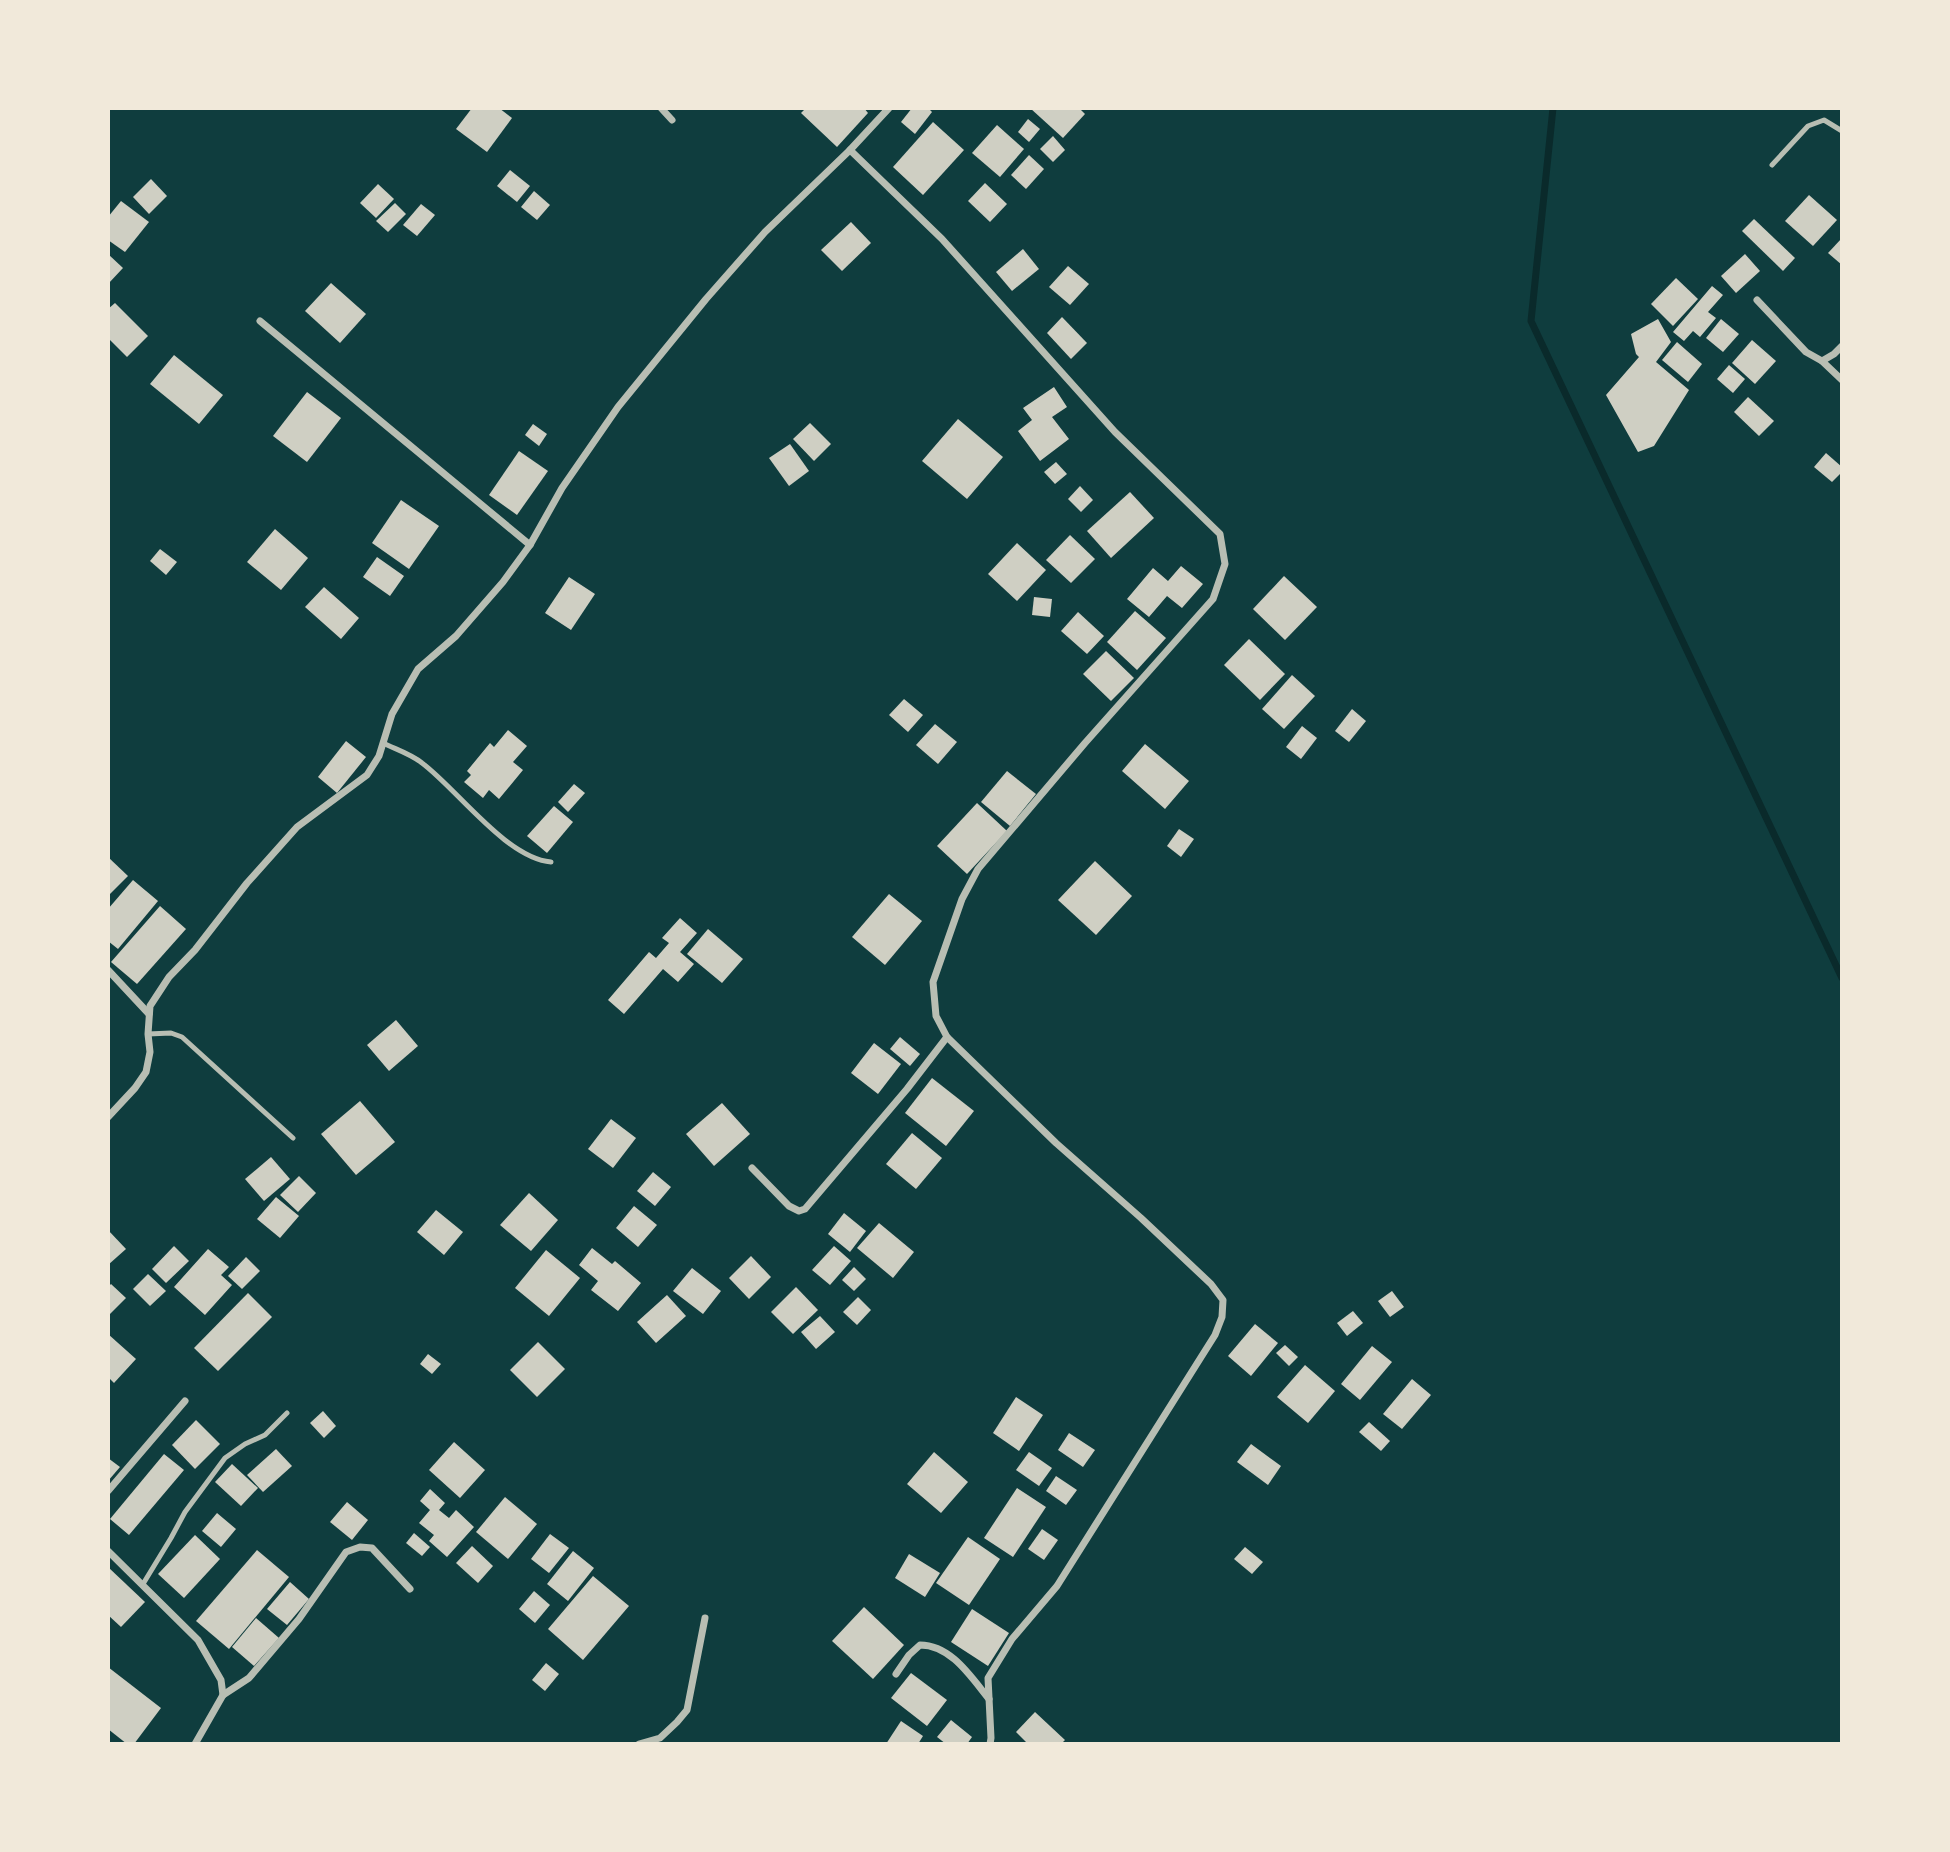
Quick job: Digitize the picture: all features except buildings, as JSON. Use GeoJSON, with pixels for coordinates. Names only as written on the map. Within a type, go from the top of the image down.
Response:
{"type":"FeatureCollection","features":[{"type":"Feature","properties":{"kind":"street"},"geometry":{"type":"LineString","coordinates":[[661,108],[672,120]]}},
{"type":"Feature","properties":{"kind":"street"},"geometry":{"type":"LineString","coordinates":[[108,1116],[146,1072],[150,1052],[150,1006],[169,977],[195,950],[247,883],[297,827],[367,775],[379,757],[392,713],[418,669],[456,636],[503,582],[530,545],[562,488],[618,407],[765,232],[890,108]]}},
{"type":"Feature","properties":{"kind":"street"},"geometry":{"type":"LineString","coordinates":[[850,150],[942,239],[1115,432],[1220,534],[1225,564],[1213,599],[1084,743],[978,869],[962,899],[933,982],[936,1016],[947,1037],[1056,1143],[1141,1217],[1211,1284],[1223,1300],[1222,1317],[1215,1335],[1057,1586],[1012,1639],[988,1678],[990,1744]]}},
{"type":"Feature","properties":{"kind":"street"},"geometry":{"type":"LineString","coordinates":[[1757,300],[1805,352],[1822,361],[1842,380]]}},
{"type":"Feature","properties":{"kind":"street"},"geometry":{"type":"LineString","coordinates":[[260,321],[530,545]]}},
{"type":"Feature","properties":{"kind":"street"},"geometry":{"type":"LineString","coordinates":[[1822,361],[1842,346]]}},
{"type":"Feature","properties":{"kind":"street"},"geometry":{"type":"LineString","coordinates":[[108,970],[150,1015]]}},
{"type":"Feature","properties":{"kind":"street"},"geometry":{"type":"LineString","coordinates":[[752,1168],[789,1206],[799,1211],[805,1209],[907,1089],[947,1037]]}},
{"type":"Feature","properties":{"kind":"street"},"geometry":{"type":"LineString","coordinates":[[108,1492],[185,1401]]}},
{"type":"Feature","properties":{"kind":"street"},"geometry":{"type":"LineString","coordinates":[[195,1744],[223,1695],[249,1678],[299,1619],[346,1552],[360,1547],[372,1548],[410,1589]]}},
{"type":"Feature","properties":{"kind":"street"},"geometry":{"type":"LineString","coordinates":[[108,1551],[198,1640],[221,1680],[223,1695]]}},
{"type":"Feature","properties":{"kind":"street"},"geometry":{"type":"LineString","coordinates":[[639,1744],[660,1738],[687,1710],[705,1618]]}},
{"type":"Feature","properties":{"kind":"street"},"geometry":{"type":"LineString","coordinates":[[896,1674],[920,1645],[930,1645],[954,1658],[990,1699]]}},
{"type":"Feature","properties":{"kind":"lane"},"geometry":{"type":"LineString","coordinates":[[1772,165],[1808,125],[1824,120],[1842,131]]}},
{"type":"Feature","properties":{"kind":"lane"},"geometry":{"type":"LineString","coordinates":[[383,743],[421,762],[506,840],[538,861],[551,862]]}},
{"type":"Feature","properties":{"kind":"lane"},"geometry":{"type":"LineString","coordinates":[[148,1034],[171,1033],[182,1037],[293,1138]]}},
{"type":"Feature","properties":{"kind":"lane"},"geometry":{"type":"LineString","coordinates":[[143,1584],[185,1512],[225,1458],[245,1444],[265,1435],[287,1413]]}},
{"type":"Feature","properties":{"kind":"waterway"},"geometry":{"type":"LineString","coordinates":[[1553,108],[1531,321],[1842,978]]}}]}
